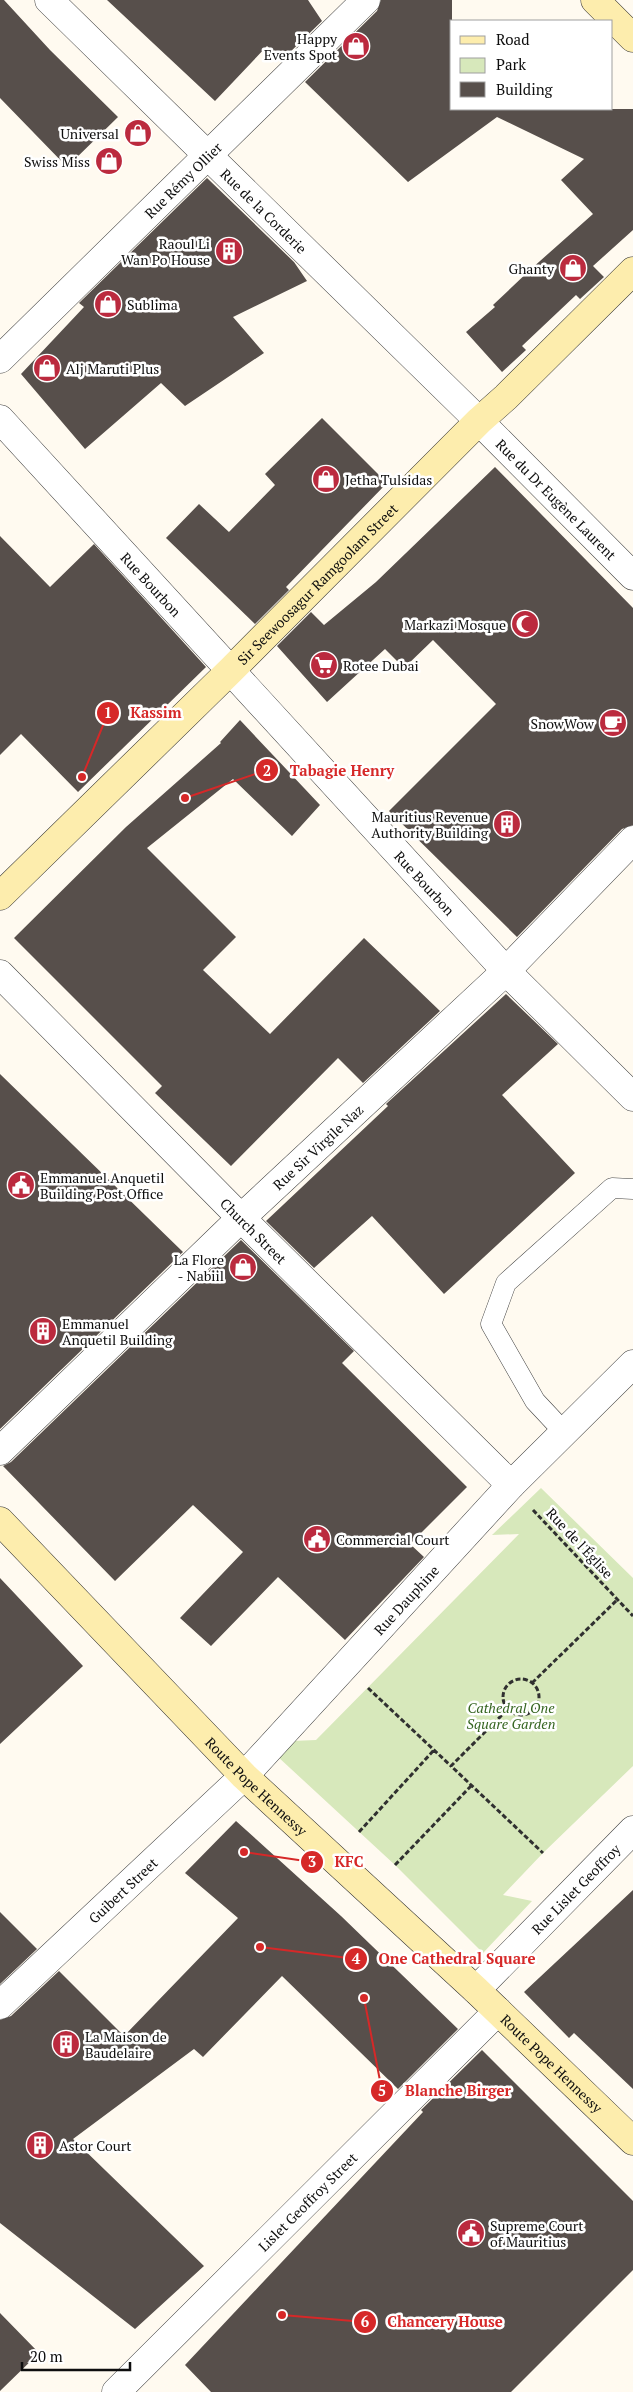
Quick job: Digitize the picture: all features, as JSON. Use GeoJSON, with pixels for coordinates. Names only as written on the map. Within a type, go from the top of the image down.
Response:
{"type":"FeatureCollection","features":[{"type":"Feature","properties":{"kind":"main road"},"geometry":{"type":"LineString","coordinates":[[595,0],[633,38]]}},
{"type":"Feature","properties":{"kind":"main road","name":"Sir Seewoosagur Ramgoolam Street"},"geometry":{"type":"LineString","coordinates":[[0,896],[633,271]]}},
{"type":"Feature","properties":{"kind":"main road","name":"Route Pope Hennessy"},"geometry":{"type":"LineString","coordinates":[[0,1521],[244,1776],[476,1990],[633,2141]]}},
{"type":"Feature","properties":{"kind":"street","name":"Rue de la Corderie"},"geometry":{"type":"LineString","coordinates":[[49,0],[479,421]]}},
{"type":"Feature","properties":{"kind":"street","name":"Rue Rémy Ollier"},"geometry":{"type":"LineString","coordinates":[[0,359],[366,0]]}},
{"type":"Feature","properties":{"kind":"street","name":"Rue Bourbon"},"geometry":{"type":"LineString","coordinates":[[0,419],[506,971],[633,1097]]}},
{"type":"Feature","properties":{"kind":"street","name":"Rue du Dr Eugène Laurent"},"geometry":{"type":"LineString","coordinates":[[479,421],[633,576]]}},
{"type":"Feature","properties":{"kind":"street","name":"Rue Sir Virgile Naz"},"geometry":{"type":"LineString","coordinates":[[0,1451],[241,1218],[506,971],[633,840]]}},
{"type":"Feature","properties":{"kind":"street","name":"Church Street"},"geometry":{"type":"LineString","coordinates":[[0,974],[241,1218],[511,1486]]}},
{"type":"Feature","properties":{"kind":"street","name":"Rue Dauphine"},"geometry":{"type":"LineString","coordinates":[[244,1776],[511,1486],[633,1364]]}},
{"type":"Feature","properties":{"kind":"street","name":"Guibert Street"},"geometry":{"type":"LineString","coordinates":[[0,2005],[244,1776]]}},
{"type":"Feature","properties":{"kind":"street","name":"Rue Lislet Geoffroy"},"geometry":{"type":"LineString","coordinates":[[476,1990],[633,1830]]}},
{"type":"Feature","properties":{"kind":"street","name":"Lislet Geoffroy Street"},"geometry":{"type":"LineString","coordinates":[[116,2392],[498,2011]]}},
{"type":"Feature","properties":{"kind":"lane"},"geometry":{"type":"LineString","coordinates":[[564,1432],[535,1401],[490,1324],[506,1283],[612,1188],[633,1189]]}},
{"type":"Feature","properties":{"kind":"path","name":"Rue de l'Église"},"geometry":{"type":"LineString","coordinates":[[511,1486],[633,1616]]}},
{"type":"Feature","properties":{"kind":"path"},"geometry":{"type":"LineString","coordinates":[[532,1683],[617,1600]]}},
{"type":"Feature","properties":{"kind":"path"},"geometry":{"type":"LineString","coordinates":[[520,1679],[532,1683],[539,1699],[534,1710],[524,1715],[518,1715],[507,1710],[502,1699],[505,1688],[520,1679]]}},
{"type":"Feature","properties":{"kind":"path"},"geometry":{"type":"LineString","coordinates":[[368,1688],[544,1853]]}},
{"type":"Feature","properties":{"kind":"path"},"geometry":{"type":"LineString","coordinates":[[451,1766],[507,1710]]}},
{"type":"Feature","properties":{"kind":"path"},"geometry":{"type":"LineString","coordinates":[[359,1832],[434,1750]]}},
{"type":"Feature","properties":{"kind":"path"},"geometry":{"type":"LineString","coordinates":[[395,1865],[471,1786]]}},
{"type":"Feature","properties":{"kind":"green space","name":"Cathedral One Square Garden"},"geometry":{"type":"Polygon","coordinates":[[[541,1488],[633,1578],[633,1766],[543,1853],[503,1895],[532,1901],[483,1953],[395,1865],[277,1756],[292,1741],[316,1740],[519,1534],[492,1535],[541,1488]]]}},
{"type":"Feature","properties":{"kind":"building"},"geometry":{"type":"Polygon","coordinates":[[[0,0],[4,0],[50,50],[118,117],[67,167],[0,98],[0,0]]]}},
{"type":"Feature","properties":{"kind":"building"},"geometry":{"type":"Polygon","coordinates":[[[107,0],[308,0],[322,21],[282,60],[267,46],[215,101],[107,0]]]}},
{"type":"Feature","properties":{"kind":"building"},"geometry":{"type":"Polygon","coordinates":[[[381,0],[452,0],[452,20],[450,20],[450,110],[633,109],[633,230],[593,266],[604,277],[580,299],[576,295],[522,346],[526,350],[502,372],[466,332],[495,307],[493,305],[531,269],[593,214],[561,180],[584,159],[497,117],[408,182],[305,82],[377,11],[381,0]]]}},
{"type":"Feature","properties":{"kind":"building"},"geometry":{"type":"Polygon","coordinates":[[[207,178],[294,262],[307,281],[233,317],[264,353],[185,406],[161,383],[85,449],[21,374],[84,307],[79,303],[207,178]]]}},
{"type":"Feature","properties":{"kind":"building"},"geometry":{"type":"Polygon","coordinates":[[[322,418],[387,483],[286,587],[289,590],[255,624],[166,538],[199,504],[229,532],[275,485],[265,474],[322,418]]]}},
{"type":"Feature","properties":{"kind":"building"},"geometry":{"type":"Polygon","coordinates":[[[495,467],[633,608],[633,825],[622,829],[517,937],[389,811],[496,704],[433,640],[404,668],[385,649],[327,702],[277,646],[311,612],[324,625],[376,582],[495,467]]]}},
{"type":"Feature","properties":{"kind":"building"},"geometry":{"type":"Polygon","coordinates":[[[0,536],[50,587],[94,544],[206,667],[78,792],[21,734],[0,755],[0,536]]]}},
{"type":"Feature","properties":{"kind":"building"},"geometry":{"type":"Polygon","coordinates":[[[240,720],[320,805],[292,836],[233,779],[147,848],[236,937],[203,970],[270,1034],[364,938],[440,1011],[363,1083],[338,1058],[231,1166],[155,1093],[162,1086],[14,938],[126,827],[221,743],[240,720]]]}},
{"type":"Feature","properties":{"kind":"building"},"geometry":{"type":"Polygon","coordinates":[[[506,994],[558,1044],[502,1095],[575,1173],[444,1294],[372,1216],[314,1268],[266,1221],[388,1106],[386,1104],[506,994]]]}},
{"type":"Feature","properties":{"kind":"building","name":"Emmanuel Anquetil Building"},"geometry":{"type":"Polygon","coordinates":[[[0,1074],[183,1252],[0,1429],[0,1074]]]}},
{"type":"Feature","properties":{"kind":"building"},"geometry":{"type":"Polygon","coordinates":[[[241,1240],[354,1351],[342,1363],[467,1487],[410,1544],[424,1557],[345,1640],[278,1577],[211,1646],[180,1618],[243,1552],[193,1505],[115,1581],[3,1466],[11,1462],[241,1240]]]}},
{"type":"Feature","properties":{"kind":"building"},"geometry":{"type":"Polygon","coordinates":[[[0,1578],[83,1666],[0,1744],[0,1578]]]}},
{"type":"Feature","properties":{"kind":"building"},"geometry":{"type":"Polygon","coordinates":[[[236,1821],[341,1916],[458,2029],[398,2089],[282,1976],[203,2057],[194,2049],[73,2139],[204,2266],[135,2329],[0,2223],[0,2020],[11,2016],[59,1971],[124,2036],[238,1918],[185,1873],[236,1821]]]}},
{"type":"Feature","properties":{"kind":"building"},"geometry":{"type":"Polygon","coordinates":[[[633,1890],[633,2089],[574,2033],[569,2038],[524,1992],[633,1890]]]}},
{"type":"Feature","properties":{"kind":"building"},"geometry":{"type":"Polygon","coordinates":[[[0,1912],[37,1949],[0,1984],[0,1912]]]}},
{"type":"Feature","properties":{"kind":"building","name":"Supreme Court of Mauritius"},"geometry":{"type":"Polygon","coordinates":[[[482,2050],[633,2201],[633,2270],[511,2392],[211,2392],[185,2365],[423,2112],[421,2110],[482,2050]]]}},
{"type":"Feature","properties":{"kind":"building"},"geometry":{"type":"Polygon","coordinates":[[[0,2313],[39,2353],[0,2391],[0,2313]]]}},
{"type":"Feature","properties":{"kind":"place","name":"Happy Events Spot"},"geometry":{"type":"Point","coordinates":[356,46]}},
{"type":"Feature","properties":{"kind":"place","name":"Universal"},"geometry":{"type":"Point","coordinates":[138,133]}},
{"type":"Feature","properties":{"kind":"place","name":"Swiss Miss"},"geometry":{"type":"Point","coordinates":[109,161]}},
{"type":"Feature","properties":{"kind":"place","name":"Raoul Li Wan Po House"},"geometry":{"type":"Point","coordinates":[229,251]}},
{"type":"Feature","properties":{"kind":"place","name":"Ghanty"},"geometry":{"type":"Point","coordinates":[573,268]}},
{"type":"Feature","properties":{"kind":"place","name":"Sublima"},"geometry":{"type":"Point","coordinates":[108,304]}},
{"type":"Feature","properties":{"kind":"place","name":"Alj Maruti Plus"},"geometry":{"type":"Point","coordinates":[47,368]}},
{"type":"Feature","properties":{"kind":"place","name":"Jetha Tulsidas"},"geometry":{"type":"Point","coordinates":[326,479]}},
{"type":"Feature","properties":{"kind":"place","name":"Markazi Mosque"},"geometry":{"type":"Point","coordinates":[525,624]}},
{"type":"Feature","properties":{"kind":"place","name":"Rotee Dubai"},"geometry":{"type":"Point","coordinates":[324,665]}},
{"type":"Feature","properties":{"kind":"place","name":"SnowWow"},"geometry":{"type":"Point","coordinates":[613,723]}},
{"type":"Feature","properties":{"kind":"place","name":"Kassim"},"geometry":{"type":"Point","coordinates":[82,777]}},
{"type":"Feature","properties":{"kind":"place","name":"Tabagie Henry"},"geometry":{"type":"Point","coordinates":[185,798]}},
{"type":"Feature","properties":{"kind":"place","name":"Mauritius Revenue Authority Building"},"geometry":{"type":"Point","coordinates":[507,824]}},
{"type":"Feature","properties":{"kind":"place","name":"Emmanuel Anquetil Building Post Office"},"geometry":{"type":"Point","coordinates":[21,1185]}},
{"type":"Feature","properties":{"kind":"place","name":"La Flore - Nabiil"},"geometry":{"type":"Point","coordinates":[243,1267]}},
{"type":"Feature","properties":{"kind":"place","name":"Emmanuel Anquetil Building"},"geometry":{"type":"Point","coordinates":[43,1331]}},
{"type":"Feature","properties":{"kind":"place","name":"Commercial Court"},"geometry":{"type":"Point","coordinates":[317,1539]}},
{"type":"Feature","properties":{"kind":"place","name":"KFC"},"geometry":{"type":"Point","coordinates":[244,1852]}},
{"type":"Feature","properties":{"kind":"place","name":"One Cathedral Square"},"geometry":{"type":"Point","coordinates":[260,1947]}},
{"type":"Feature","properties":{"kind":"place","name":"Blanche Birger"},"geometry":{"type":"Point","coordinates":[364,1998]}},
{"type":"Feature","properties":{"kind":"place","name":"La Maison de Baudelaire"},"geometry":{"type":"Point","coordinates":[66,2044]}},
{"type":"Feature","properties":{"kind":"place","name":"Astor Court"},"geometry":{"type":"Point","coordinates":[40,2145]}},
{"type":"Feature","properties":{"kind":"place","name":"Supreme Court of Mauritius"},"geometry":{"type":"Point","coordinates":[471,2233]}},
{"type":"Feature","properties":{"kind":"place","name":"Chancery House"},"geometry":{"type":"Point","coordinates":[282,2315]}}]}
